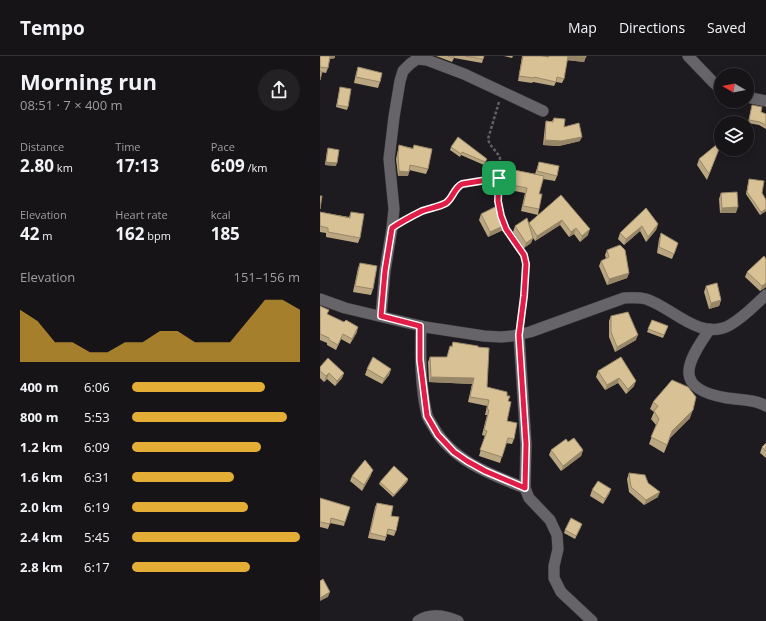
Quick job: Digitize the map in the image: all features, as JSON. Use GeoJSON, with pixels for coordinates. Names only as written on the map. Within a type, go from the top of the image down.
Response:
{"type":"FeatureCollection","features":[{"type":"Feature","properties":{"kind":"street"},"geometry":{"type":"LineString","coordinates":[[688,56],[714,83]]}},
{"type":"Feature","properties":{"kind":"street"},"geometry":{"type":"LineString","coordinates":[[381,316],[385,271],[394,209],[389,159],[394,117],[403,71],[417,59],[423,59],[464,74],[543,111]]}},
{"type":"Feature","properties":{"kind":"street"},"geometry":{"type":"LineString","coordinates":[[754,98],[766,101]]}},
{"type":"Feature","properties":{"kind":"street"},"geometry":{"type":"LineString","coordinates":[[320,299],[345,308],[420,326],[484,336],[501,337],[519,335],[543,328],[624,298],[636,297],[647,300],[694,325],[710,330],[729,326],[740,319],[766,296]]}},
{"type":"Feature","properties":{"kind":"street"},"geometry":{"type":"LineString","coordinates":[[420,326],[420,360],[427,416],[438,435],[454,452],[467,461],[485,471],[525,488]]}},
{"type":"Feature","properties":{"kind":"street"},"geometry":{"type":"LineString","coordinates":[[710,330],[699,345],[690,363],[689,373],[691,381],[696,387],[707,393],[726,398],[757,402],[766,406]]}},
{"type":"Feature","properties":{"kind":"street"},"geometry":{"type":"LineString","coordinates":[[519,335],[526,444],[525,488],[529,498],[550,520],[557,535],[558,549],[554,566],[554,578],[561,592],[592,621]]}},
{"type":"Feature","properties":{"kind":"street"},"geometry":{"type":"LineString","coordinates":[[418,621],[422,618],[442,616],[458,621]]}},
{"type":"Feature","properties":{"kind":"path"},"geometry":{"type":"LineString","coordinates":[[501,92],[488,139],[489,143],[500,158],[498,201],[501,216],[506,229],[524,255],[526,264],[519,335]]}},
{"type":"Feature","properties":{"kind":"path"},"geometry":{"type":"LineString","coordinates":[[392,228],[408,217],[424,210],[441,206],[448,201],[458,186],[462,184],[499,178]]}},
{"type":"Feature","properties":{"kind":"building"},"geometry":{"type":"Polygon","coordinates":[[[320,56],[330,56],[328,68],[320,67],[320,56]]]}},
{"type":"Feature","properties":{"kind":"building"},"geometry":{"type":"Polygon","coordinates":[[[465,56],[484,56],[483,59],[465,56]]]}},
{"type":"Feature","properties":{"kind":"building"},"geometry":{"type":"Polygon","coordinates":[[[523,56],[568,56],[564,79],[557,77],[556,82],[534,77],[519,76],[523,56]]]}},
{"type":"Feature","properties":{"kind":"building"},"geometry":{"type":"Polygon","coordinates":[[[358,67],[382,73],[380,82],[356,77],[358,67]]]}},
{"type":"Feature","properties":{"kind":"building"},"geometry":{"type":"Polygon","coordinates":[[[340,87],[351,89],[348,107],[337,105],[340,87]]]}},
{"type":"Feature","properties":{"kind":"building"},"geometry":{"type":"Polygon","coordinates":[[[754,105],[762,107],[761,112],[766,114],[766,125],[754,121],[754,116],[750,116],[751,108],[754,108],[754,105]]]}},
{"type":"Feature","properties":{"kind":"building"},"geometry":{"type":"Polygon","coordinates":[[[554,118],[565,119],[564,127],[579,123],[582,137],[561,141],[545,140],[546,121],[553,122],[554,118]]]}},
{"type":"Feature","properties":{"kind":"building"},"geometry":{"type":"Polygon","coordinates":[[[458,137],[487,159],[485,162],[462,152],[461,154],[451,147],[458,137]]]}},
{"type":"Feature","properties":{"kind":"building"},"geometry":{"type":"Polygon","coordinates":[[[399,145],[413,149],[414,145],[432,149],[428,169],[410,165],[409,172],[399,171],[399,145]]]}},
{"type":"Feature","properties":{"kind":"building"},"geometry":{"type":"Polygon","coordinates":[[[714,147],[714,156],[716,156],[709,174],[699,159],[714,147]]]}},
{"type":"Feature","properties":{"kind":"building"},"geometry":{"type":"Polygon","coordinates":[[[328,148],[339,150],[337,163],[326,162],[328,148]]]}},
{"type":"Feature","properties":{"kind":"building"},"geometry":{"type":"Polygon","coordinates":[[[539,162],[559,166],[557,176],[537,171],[539,162]]]}},
{"type":"Feature","properties":{"kind":"building"},"geometry":{"type":"Polygon","coordinates":[[[509,169],[544,176],[539,194],[542,194],[539,209],[523,206],[527,188],[506,184],[509,169]]]}},
{"type":"Feature","properties":{"kind":"building"},"geometry":{"type":"Polygon","coordinates":[[[749,179],[764,181],[762,193],[766,200],[766,209],[761,212],[747,192],[749,179]]]}},
{"type":"Feature","properties":{"kind":"building"},"geometry":{"type":"Polygon","coordinates":[[[737,192],[738,207],[722,208],[721,193],[737,192]]]}},
{"type":"Feature","properties":{"kind":"building"},"geometry":{"type":"Polygon","coordinates":[[[561,195],[590,229],[582,236],[576,228],[571,232],[562,220],[537,236],[529,223],[561,195]]]}},
{"type":"Feature","properties":{"kind":"building"},"geometry":{"type":"Polygon","coordinates":[[[320,196],[322,196],[320,209],[320,196]]]}},
{"type":"Feature","properties":{"kind":"building"},"geometry":{"type":"Polygon","coordinates":[[[495,207],[505,225],[490,232],[481,214],[495,207]]]}},
{"type":"Feature","properties":{"kind":"building"},"geometry":{"type":"Polygon","coordinates":[[[646,208],[658,224],[648,237],[642,226],[626,239],[620,233],[646,208]]]}},
{"type":"Feature","properties":{"kind":"building"},"geometry":{"type":"Polygon","coordinates":[[[320,212],[350,218],[351,212],[364,214],[360,238],[328,232],[328,228],[320,226],[320,212]]]}},
{"type":"Feature","properties":{"kind":"building"},"geometry":{"type":"Polygon","coordinates":[[[527,218],[533,238],[526,243],[515,226],[527,218]]]}},
{"type":"Feature","properties":{"kind":"building"},"geometry":{"type":"Polygon","coordinates":[[[661,233],[678,243],[674,254],[659,247],[661,233]]]}},
{"type":"Feature","properties":{"kind":"building"},"geometry":{"type":"Polygon","coordinates":[[[620,245],[625,250],[629,273],[609,279],[601,261],[609,257],[607,250],[620,245]]]}},
{"type":"Feature","properties":{"kind":"building"},"geometry":{"type":"Polygon","coordinates":[[[764,256],[766,259],[766,283],[762,286],[747,272],[764,256]]]}},
{"type":"Feature","properties":{"kind":"building"},"geometry":{"type":"Polygon","coordinates":[[[360,263],[377,266],[373,289],[355,286],[360,263]]]}},
{"type":"Feature","properties":{"kind":"building"},"geometry":{"type":"Polygon","coordinates":[[[717,283],[721,300],[711,303],[706,286],[717,283]]]}},
{"type":"Feature","properties":{"kind":"building"},"geometry":{"type":"Polygon","coordinates":[[[320,306],[329,310],[327,314],[344,322],[346,320],[358,327],[352,339],[343,334],[338,345],[329,340],[329,338],[320,334],[320,306]]]}},
{"type":"Feature","properties":{"kind":"building"},"geometry":{"type":"Polygon","coordinates":[[[628,312],[638,335],[617,347],[611,332],[611,316],[628,312]]]}},
{"type":"Feature","properties":{"kind":"building"},"geometry":{"type":"Polygon","coordinates":[[[652,320],[668,326],[664,335],[648,329],[652,320]]]}},
{"type":"Feature","properties":{"kind":"building"},"geometry":{"type":"Polygon","coordinates":[[[453,342],[489,348],[487,387],[507,392],[507,396],[510,396],[508,401],[511,402],[507,421],[517,423],[514,439],[508,438],[502,457],[480,450],[487,431],[484,430],[489,410],[487,409],[489,400],[470,397],[474,378],[431,377],[430,357],[447,357],[450,346],[452,347],[453,342]]]}},
{"type":"Feature","properties":{"kind":"building"},"geometry":{"type":"Polygon","coordinates":[[[373,357],[391,369],[384,379],[367,369],[373,357]]]}},
{"type":"Feature","properties":{"kind":"building"},"geometry":{"type":"Polygon","coordinates":[[[621,357],[636,381],[628,389],[619,378],[607,385],[598,371],[621,357]]]}},
{"type":"Feature","properties":{"kind":"building"},"geometry":{"type":"Polygon","coordinates":[[[328,358],[344,373],[337,381],[329,373],[326,376],[320,371],[320,367],[328,358]]]}},
{"type":"Feature","properties":{"kind":"building"},"geometry":{"type":"Polygon","coordinates":[[[672,380],[688,387],[696,397],[693,410],[672,431],[667,445],[651,437],[659,419],[654,411],[658,406],[653,402],[672,380]]]}},
{"type":"Feature","properties":{"kind":"building"},"geometry":{"type":"Polygon","coordinates":[[[574,438],[583,450],[563,466],[551,450],[566,439],[568,442],[574,438]]]}},
{"type":"Feature","properties":{"kind":"building"},"geometry":{"type":"Polygon","coordinates":[[[766,443],[766,451],[762,447],[766,443]]]}},
{"type":"Feature","properties":{"kind":"building"},"geometry":{"type":"Polygon","coordinates":[[[365,460],[373,470],[364,485],[352,476],[365,460]]]}},
{"type":"Feature","properties":{"kind":"building"},"geometry":{"type":"Polygon","coordinates":[[[394,466],[408,479],[394,495],[380,482],[394,466]]]}},
{"type":"Feature","properties":{"kind":"building"},"geometry":{"type":"Polygon","coordinates":[[[629,473],[645,475],[648,483],[660,492],[646,500],[631,487],[629,473]]]}},
{"type":"Feature","properties":{"kind":"building"},"geometry":{"type":"Polygon","coordinates":[[[598,481],[611,489],[605,499],[592,490],[598,481]]]}},
{"type":"Feature","properties":{"kind":"building"},"geometry":{"type":"Polygon","coordinates":[[[320,498],[350,507],[345,522],[331,518],[330,524],[320,522],[320,498]]]}},
{"type":"Feature","properties":{"kind":"building"},"geometry":{"type":"Polygon","coordinates":[[[377,503],[393,506],[391,516],[399,517],[396,531],[388,529],[386,537],[370,533],[377,503]]]}},
{"type":"Feature","properties":{"kind":"building"},"geometry":{"type":"Polygon","coordinates":[[[571,518],[582,524],[576,536],[565,530],[571,518]]]}},
{"type":"Feature","properties":{"kind":"building"},"geometry":{"type":"Polygon","coordinates":[[[323,579],[330,592],[320,598],[320,581],[323,579]]]}},
{"type":"Feature","properties":{"kind":"route"},"geometry":{"type":"LineString","coordinates":[[499,178],[498,201],[501,216],[506,229],[524,255],[526,264],[519,335],[526,444],[525,488],[485,471],[467,461],[454,452],[438,435],[427,416],[420,360],[420,326],[381,316],[385,271],[392,228],[408,217],[424,210],[441,206],[448,201],[458,186],[466,182],[499,178]]}}]}
